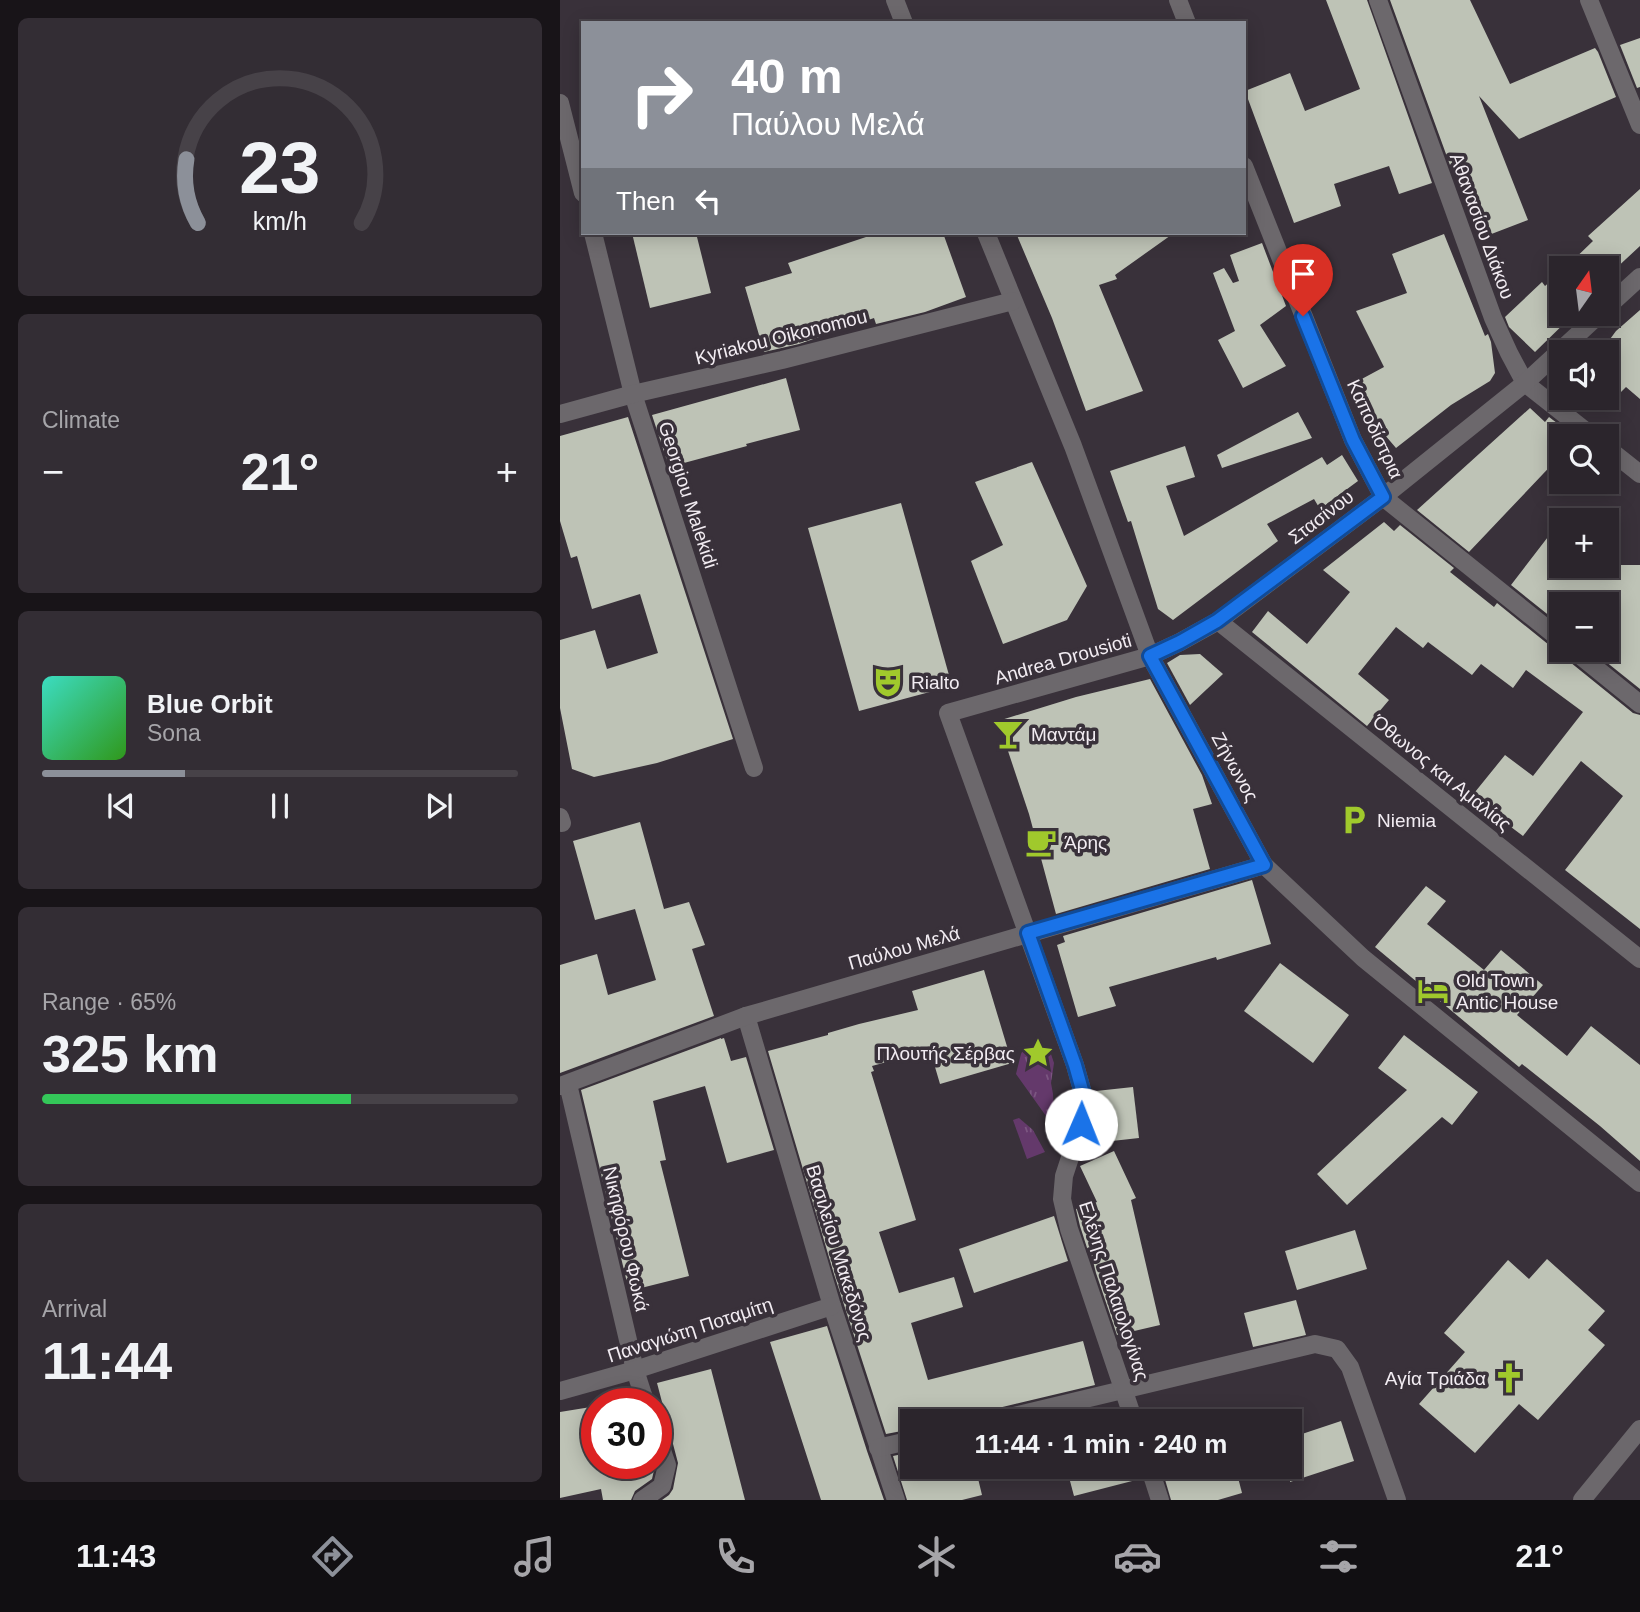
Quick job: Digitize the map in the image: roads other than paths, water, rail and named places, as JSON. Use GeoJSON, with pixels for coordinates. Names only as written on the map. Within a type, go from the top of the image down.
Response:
{"type":"FeatureCollection","features":[{"type":"Feature","properties":{"kind":"street"},"geometry":{"type":"LineString","coordinates":[[895,0],[903,21]]}},
{"type":"Feature","properties":{"kind":"street"},"geometry":{"type":"LineString","coordinates":[[1178,0],[1186,21]]}},
{"type":"Feature","properties":{"kind":"street","name":"Αθανασίου Διάκου"},"geometry":{"type":"LineString","coordinates":[[1378,0],[1493,318],[1509,353],[1525,383],[1577,424]]}},
{"type":"Feature","properties":{"kind":"street"},"geometry":{"type":"LineString","coordinates":[[1589,0],[1640,125]]}},
{"type":"Feature","properties":{"kind":"street"},"geometry":{"type":"LineString","coordinates":[[560,103],[581,185]]}},
{"type":"Feature","properties":{"kind":"street","name":"Καποδίστρια"},"geometry":{"type":"LineString","coordinates":[[1246,171],[1353,440],[1383,497],[1549,630]]}},
{"type":"Feature","properties":{"kind":"street","name":"Georgiou Malekidi"},"geometry":{"type":"LineString","coordinates":[[593,235],[633,394],[754,768]]}},
{"type":"Feature","properties":{"kind":"street","name":"Ζήνωνος"},"geometry":{"type":"LineString","coordinates":[[987,235],[1073,446],[1150,656],[1264,865],[1363,958],[1640,1183]]}},
{"type":"Feature","properties":{"kind":"street"},"geometry":{"type":"LineString","coordinates":[[1619,296],[1640,277]]}},
{"type":"Feature","properties":{"kind":"street","name":"Kyriakou Oikonomou"},"geometry":{"type":"LineString","coordinates":[[560,414],[1013,301]]}},
{"type":"Feature","properties":{"kind":"street","name":"Στασίνου"},"geometry":{"type":"LineString","coordinates":[[1150,656],[1217,621],[1383,497],[1525,383],[1587,326]]}},
{"type":"Feature","properties":{"kind":"street"},"geometry":{"type":"LineString","coordinates":[[1619,457],[1640,474]]}},
{"type":"Feature","properties":{"kind":"street","name":"Όθωνος και Αμαλίας"},"geometry":{"type":"LineString","coordinates":[[1217,621],[1640,959]]}},
{"type":"Feature","properties":{"kind":"street","name":"Andrea Drousioti"},"geometry":{"type":"LineString","coordinates":[[948,713],[1150,656]]}},
{"type":"Feature","properties":{"kind":"street"},"geometry":{"type":"LineString","coordinates":[[1588,662],[1640,704]]}},
{"type":"Feature","properties":{"kind":"street","name":"Ελένης Παλαιολογίνας"},"geometry":{"type":"LineString","coordinates":[[948,713],[1075,1065],[1084,1097],[1081,1124],[1064,1175],[1062,1199],[1069,1229],[1130,1409]]}},
{"type":"Feature","properties":{"kind":"street","name":"Παύλου Μελά"},"geometry":{"type":"LineString","coordinates":[[564,1085],[746,1016],[1264,865]]}},
{"type":"Feature","properties":{"kind":"street","name":"Βασιλείου Μακεδόνος"},"geometry":{"type":"LineString","coordinates":[[746,1016],[832,1306],[896,1500]]}},
{"type":"Feature","properties":{"kind":"street","name":"Νικηφόρου Φωκά"},"geometry":{"type":"LineString","coordinates":[[564,1085],[641,1388]]}},
{"type":"Feature","properties":{"kind":"street","name":"Παναγιώτη Ποταμίτη"},"geometry":{"type":"LineString","coordinates":[[560,1391],[635,1370],[832,1306]]}},
{"type":"Feature","properties":{"kind":"street"},"geometry":{"type":"LineString","coordinates":[[1043,1409],[1315,1344],[1337,1349],[1350,1367],[1397,1500]]}},
{"type":"Feature","properties":{"kind":"street"},"geometry":{"type":"LineString","coordinates":[[1582,1500],[1640,1429]]}},
{"type":"Feature","properties":{"kind":"street"},"geometry":{"type":"LineString","coordinates":[[878,1448],[900,1443]]}},
{"type":"Feature","properties":{"kind":"street"},"geometry":{"type":"LineString","coordinates":[[642,1500],[662,1486],[664,1479]]}},
{"type":"Feature","properties":{"kind":"street"},"geometry":{"type":"LineString","coordinates":[[1153,1479],[1160,1500]]}},
{"type":"Feature","properties":{"kind":"place","name":"Rialto"},"geometry":{"type":"Point","coordinates":[888,682]}},
{"type":"Feature","properties":{"kind":"place","name":"Μαντάμ"},"geometry":{"type":"Point","coordinates":[1008,734]}},
{"type":"Feature","properties":{"kind":"place","name":"Niemia"},"geometry":{"type":"Point","coordinates":[1354,820]}},
{"type":"Feature","properties":{"kind":"place","name":"Άρης"},"geometry":{"type":"Point","coordinates":[1041,842]}},
{"type":"Feature","properties":{"kind":"place","name":"Old Town Antic House"},"geometry":{"type":"Point","coordinates":[1433,991]}},
{"type":"Feature","properties":{"kind":"place","name":"Πλουτής Σέρβας"},"geometry":{"type":"Point","coordinates":[1038,1053]}},
{"type":"Feature","properties":{"kind":"place","name":"Αγία Τριάδα"},"geometry":{"type":"Point","coordinates":[1509,1378]}}]}
